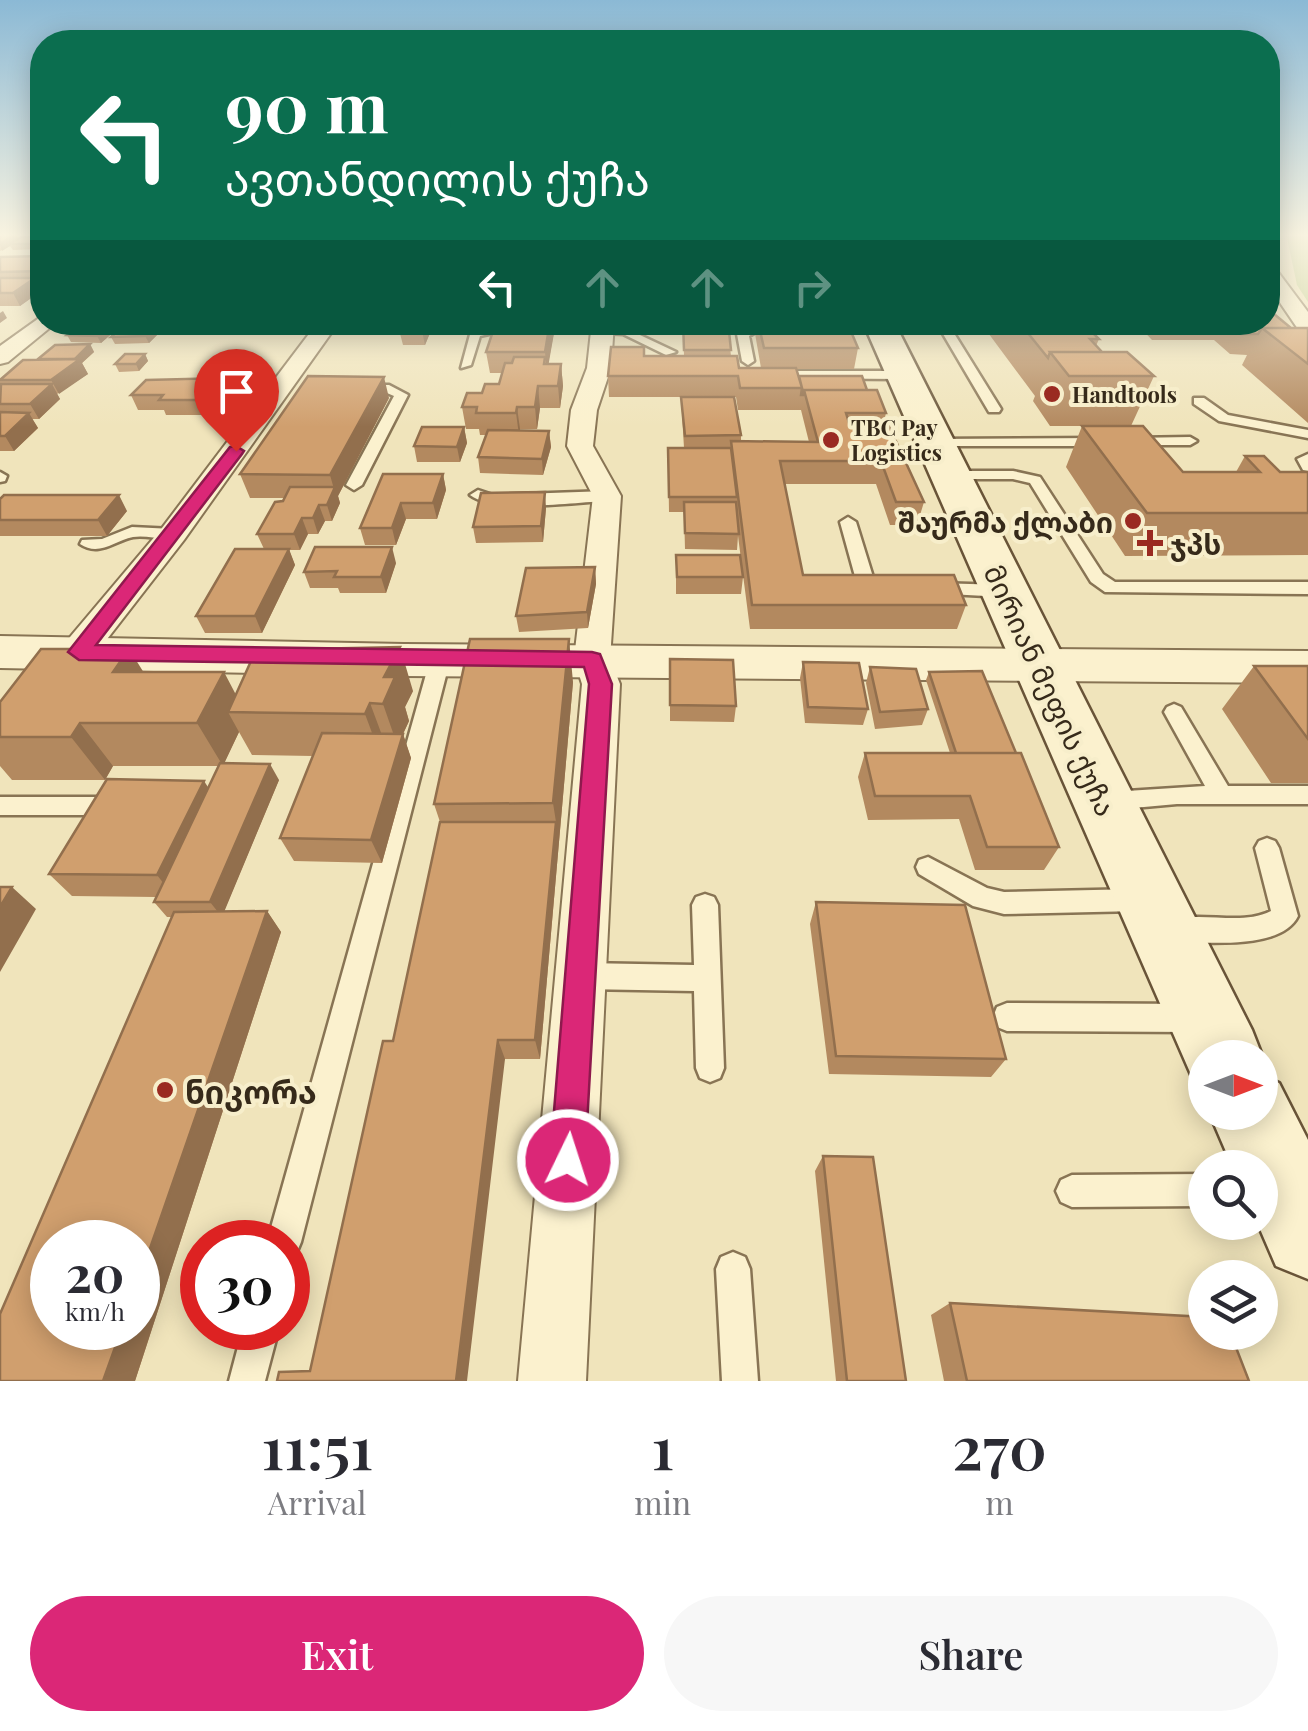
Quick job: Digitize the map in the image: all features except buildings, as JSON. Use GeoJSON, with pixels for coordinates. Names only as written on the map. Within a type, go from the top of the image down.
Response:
{"type":"FeatureCollection","features":[{"type":"Feature","properties":{"kind":"main road","name":"მირიან მეფის ქუჩა"},"geometry":{"type":"LineString","coordinates":[[883,335],[1215,1038]]}},
{"type":"Feature","properties":{"kind":"street"},"geometry":{"type":"LineString","coordinates":[[1280,297],[1308,327]]}},
{"type":"Feature","properties":{"kind":"street"},"geometry":{"type":"LineString","coordinates":[[0,358],[30,334]]}},
{"type":"Feature","properties":{"kind":"street"},"geometry":{"type":"LineString","coordinates":[[0,748],[286,394],[321,335]]}},
{"type":"Feature","properties":{"kind":"street"},"geometry":{"type":"LineString","coordinates":[[552,1381],[601,684],[592,659],[607,496],[580,446],[584,410],[600,368],[602,335]]}},
{"type":"Feature","properties":{"kind":"street"},"geometry":{"type":"LineString","coordinates":[[0,652],[1308,667]]}},
{"type":"Feature","properties":{"kind":"lane"},"geometry":{"type":"LineString","coordinates":[[465,366],[474,335]]}},
{"type":"Feature","properties":{"kind":"lane"},"geometry":{"type":"LineString","coordinates":[[634,335],[670,352]]}},
{"type":"Feature","properties":{"kind":"lane"},"geometry":{"type":"LineString","coordinates":[[743,335],[748,361]]}},
{"type":"Feature","properties":{"kind":"lane"},"geometry":{"type":"LineString","coordinates":[[949,335],[994,409]]}},
{"type":"Feature","properties":{"kind":"lane"},"geometry":{"type":"LineString","coordinates":[[766,375],[902,374]]}},
{"type":"Feature","properties":{"kind":"lane"},"geometry":{"type":"LineString","coordinates":[[350,389],[389,389],[401,394],[354,485]]}},
{"type":"Feature","properties":{"kind":"lane"},"geometry":{"type":"LineString","coordinates":[[1199,400],[1224,418],[1308,434]]}},
{"type":"Feature","properties":{"kind":"lane"},"geometry":{"type":"LineString","coordinates":[[942,459],[1190,442]]}},
{"type":"Feature","properties":{"kind":"lane"},"geometry":{"type":"LineString","coordinates":[[1308,458],[1304,460],[1308,467]]}},
{"type":"Feature","properties":{"kind":"lane"},"geometry":{"type":"LineString","coordinates":[[942,459],[1035,480],[1097,578],[1111,588],[1308,588]]}},
{"type":"Feature","properties":{"kind":"lane"},"geometry":{"type":"LineString","coordinates":[[480,500],[607,496]]}},
{"type":"Feature","properties":{"kind":"lane"},"geometry":{"type":"LineString","coordinates":[[848,522],[865,580],[872,586],[1004,591]]}},
{"type":"Feature","properties":{"kind":"lane"},"geometry":{"type":"LineString","coordinates":[[88,544],[104,544],[132,532],[173,534]]}},
{"type":"Feature","properties":{"kind":"lane"},"geometry":{"type":"LineString","coordinates":[[290,1220],[440,660]]}},
{"type":"Feature","properties":{"kind":"lane"},"geometry":{"type":"LineString","coordinates":[[1174,712],[1222,795]]}},
{"type":"Feature","properties":{"kind":"lane"},"geometry":{"type":"LineString","coordinates":[[1104,802],[1308,795]]}},
{"type":"Feature","properties":{"kind":"lane"},"geometry":{"type":"LineString","coordinates":[[0,806],[104,806]]}},
{"type":"Feature","properties":{"kind":"lane"},"geometry":{"type":"LineString","coordinates":[[928,867],[982,898],[1004,903],[1157,915],[1250,929],[1278,924],[1285,916],[1268,848]]}},
{"type":"Feature","properties":{"kind":"lane"},"geometry":{"type":"LineString","coordinates":[[705,905],[710,1068]]}},
{"type":"Feature","properties":{"kind":"lane"},"geometry":{"type":"LineString","coordinates":[[580,976],[706,978]]}},
{"type":"Feature","properties":{"kind":"lane"},"geometry":{"type":"LineString","coordinates":[[1007,1017],[1215,1038]]}},
{"type":"Feature","properties":{"kind":"lane"},"geometry":{"type":"LineString","coordinates":[[1072,1191],[1188,1195]]}},
{"type":"Feature","properties":{"kind":"lane"},"geometry":{"type":"LineString","coordinates":[[733,1269],[740,1381]]}},
{"type":"Feature","properties":{"kind":"lane"},"geometry":{"type":"LineString","coordinates":[[247,1381],[255,1350]]}},
{"type":"Feature","properties":{"kind":"place","name":"Handtools"},"geometry":{"type":"Point","coordinates":[1052,394]}},
{"type":"Feature","properties":{"kind":"place","name":"TBC Pay Logistics"},"geometry":{"type":"Point","coordinates":[831,440]}},
{"type":"Feature","properties":{"kind":"place","name":"შაურმა ქლაბი"},"geometry":{"type":"Point","coordinates":[1133,521]}},
{"type":"Feature","properties":{"kind":"place","name":"ჯპს"},"geometry":{"type":"Point","coordinates":[1150,543]}},
{"type":"Feature","properties":{"kind":"place","name":"ნიკორა"},"geometry":{"type":"Point","coordinates":[165,1090]}},
{"type":"Feature","properties":{"kind":"route"},"geometry":{"type":"LineString","coordinates":[[236,451],[79,652],[404,660],[592,659],[601,684],[568,1160]]}}]}
